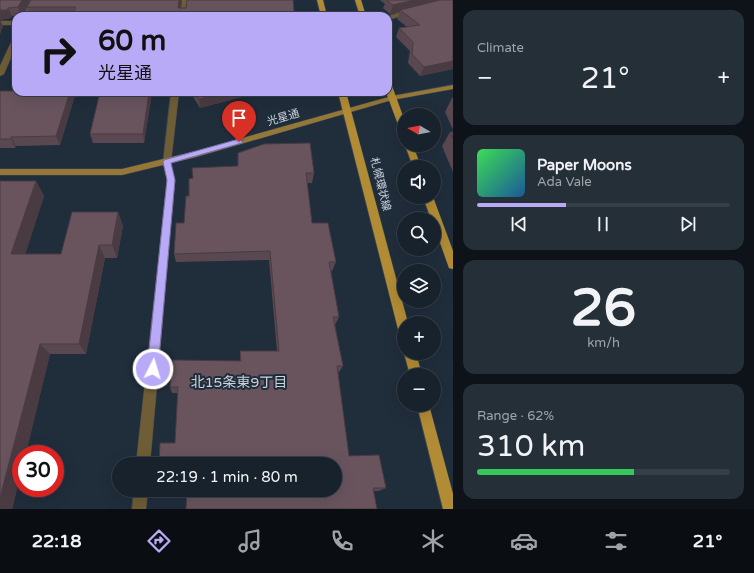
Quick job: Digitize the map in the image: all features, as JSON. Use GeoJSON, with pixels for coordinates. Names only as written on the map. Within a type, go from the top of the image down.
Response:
{"type":"FeatureCollection","features":[{"type":"Feature","properties":{"kind":"main road"},"geometry":{"type":"LineString","coordinates":[[320,0],[323,12]]}},
{"type":"Feature","properties":{"kind":"main road"},"geometry":{"type":"LineString","coordinates":[[358,0],[362,12]]}},
{"type":"Feature","properties":{"kind":"main road","name":"札幌環状線"},"geometry":{"type":"LineString","coordinates":[[343,96],[401,316]]}},
{"type":"Feature","properties":{"kind":"main road"},"geometry":{"type":"LineString","coordinates":[[392,98],[397,111]]}},
{"type":"Feature","properties":{"kind":"main road"},"geometry":{"type":"LineString","coordinates":[[431,204],[453,265]]}},
{"type":"Feature","properties":{"kind":"main road"},"geometry":{"type":"LineString","coordinates":[[426,412],[450,509]]}},
{"type":"Feature","properties":{"kind":"street"},"geometry":{"type":"LineString","coordinates":[[28,12],[34,0]]}},
{"type":"Feature","properties":{"kind":"street"},"geometry":{"type":"LineString","coordinates":[[184,12],[185,0]]}},
{"type":"Feature","properties":{"kind":"street"},"geometry":{"type":"LineString","coordinates":[[392,17],[417,10]]}},
{"type":"Feature","properties":{"kind":"street"},"geometry":{"type":"LineString","coordinates":[[0,23],[12,23]]}},
{"type":"Feature","properties":{"kind":"street"},"geometry":{"type":"LineString","coordinates":[[0,74],[12,47]]}},
{"type":"Feature","properties":{"kind":"street","name":"光星通"},"geometry":{"type":"LineString","coordinates":[[0,172],[122,172],[166,162],[392,98],[453,87]]}},
{"type":"Feature","properties":{"kind":"street"},"geometry":{"type":"LineString","coordinates":[[144,457],[171,180],[166,162],[174,96]]}},
{"type":"Feature","properties":{"kind":"street"},"geometry":{"type":"LineString","coordinates":[[139,509],[140,497]]}},
{"type":"Feature","properties":{"kind":"building"},"geometry":{"type":"Polygon","coordinates":[[[0,0],[22,0],[18,7],[0,10],[0,0]]]}},
{"type":"Feature","properties":{"kind":"building"},"geometry":{"type":"Polygon","coordinates":[[[31,0],[179,0],[178,8],[186,8],[187,0],[293,0],[294,12],[74,12],[76,7],[27,7],[31,0]]]}},
{"type":"Feature","properties":{"kind":"building"},"geometry":{"type":"Polygon","coordinates":[[[386,0],[415,0],[393,5],[386,0]]]}},
{"type":"Feature","properties":{"kind":"building"},"geometry":{"type":"Polygon","coordinates":[[[440,0],[453,0],[453,61],[424,67],[412,54],[413,42],[399,28],[420,25],[400,10],[440,0]]]}},
{"type":"Feature","properties":{"kind":"building"},"geometry":{"type":"Polygon","coordinates":[[[0,91],[12,91],[12,96],[69,96],[56,136],[11,137],[11,139],[0,139],[0,91]]]}},
{"type":"Feature","properties":{"kind":"building"},"geometry":{"type":"Polygon","coordinates":[[[99,96],[148,96],[143,134],[90,134],[99,96]]]}},
{"type":"Feature","properties":{"kind":"building"},"geometry":{"type":"Polygon","coordinates":[[[197,96],[211,96],[199,99],[197,96]]]}},
{"type":"Feature","properties":{"kind":"building"},"geometry":{"type":"Polygon","coordinates":[[[450,132],[453,132],[453,139],[450,132]]]}},
{"type":"Feature","properties":{"kind":"building"},"geometry":{"type":"Polygon","coordinates":[[[310,143],[314,173],[306,173],[312,223],[328,223],[336,262],[329,262],[339,317],[333,317],[343,366],[337,366],[349,456],[379,455],[386,488],[373,488],[377,509],[186,509],[187,497],[342,497],[342,457],[159,457],[160,443],[175,443],[178,387],[170,387],[173,360],[241,361],[240,351],[279,351],[270,251],[174,254],[176,223],[184,223],[186,196],[189,196],[189,179],[193,178],[192,168],[238,166],[238,153],[264,144],[310,143]]]}},
{"type":"Feature","properties":{"kind":"building"},"geometry":{"type":"Polygon","coordinates":[[[0,181],[36,181],[11,254],[61,254],[72,212],[118,212],[112,245],[99,245],[79,344],[40,344],[14,445],[12,445],[12,452],[0,498],[0,181]]]}},
{"type":"Feature","properties":{"kind":"district","name":"北15条東9丁目"},"geometry":{"type":"Point","coordinates":[239,382]}},
{"type":"Feature","properties":{"kind":"route"},"geometry":{"type":"LineString","coordinates":[[153,369],[171,180],[166,162],[239,142]]}}]}
